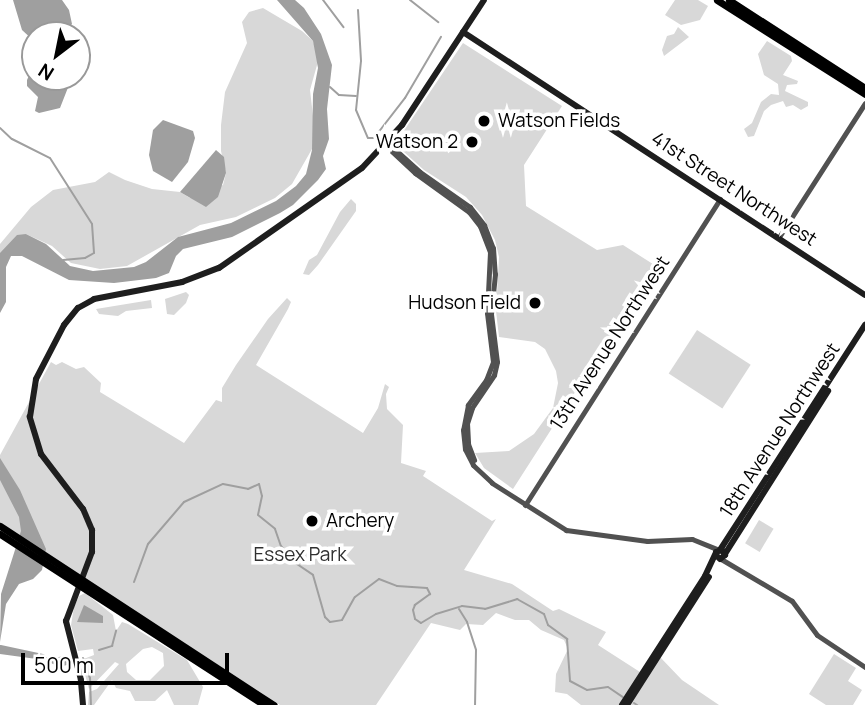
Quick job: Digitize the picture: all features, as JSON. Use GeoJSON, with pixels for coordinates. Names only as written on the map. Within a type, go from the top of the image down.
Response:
{"type":"FeatureCollection","features":[{"type":"Feature","properties":{"kind":"main road"},"geometry":{"type":"LineString","coordinates":[[83,705],[80,674],[66,625],[67,612],[93,548],[90,521],[41,454],[30,417],[36,379],[66,321],[83,304],[101,296],[181,282],[219,268],[351,177],[387,144],[484,0]]}},
{"type":"Feature","properties":{"kind":"main road"},"geometry":{"type":"LineString","coordinates":[[718,0],[865,94]]}},
{"type":"Feature","properties":{"kind":"main road"},"geometry":{"type":"LineString","coordinates":[[729,0],[865,88]]}},
{"type":"Feature","properties":{"kind":"main road","name":"41st Street Northwest"},"geometry":{"type":"LineString","coordinates":[[463,32],[865,293]]}},
{"type":"Feature","properties":{"kind":"main road","name":"18th Avenue Northwest"},"geometry":{"type":"LineString","coordinates":[[625,705],[662,653],[720,554],[865,325]]}},
{"type":"Feature","properties":{"kind":"main road","name":"18th Avenue Northwest"},"geometry":{"type":"LineString","coordinates":[[625,705],[668,632],[771,481],[865,333]]}},
{"type":"Feature","properties":{"kind":"main road"},"geometry":{"type":"LineString","coordinates":[[771,481],[775,466]]}},
{"type":"Feature","properties":{"kind":"main road"},"geometry":{"type":"LineString","coordinates":[[0,526],[55,566]]}},
{"type":"Feature","properties":{"kind":"main road"},"geometry":{"type":"LineString","coordinates":[[0,534],[274,705]]}},
{"type":"Feature","properties":{"kind":"main road"},"geometry":{"type":"LineString","coordinates":[[80,582],[264,705]]}},
{"type":"Feature","properties":{"kind":"main road"},"geometry":{"type":"LineString","coordinates":[[662,653],[668,632]]}},
{"type":"Feature","properties":{"kind":"street"},"geometry":{"type":"LineString","coordinates":[[779,237],[865,103]]}},
{"type":"Feature","properties":{"kind":"street"},"geometry":{"type":"LineString","coordinates":[[387,144],[420,172],[465,202],[481,221],[492,242],[495,263],[491,314],[496,367],[472,408],[466,430],[469,450],[483,475],[525,505],[572,532],[646,541],[688,538],[708,546],[792,601],[817,635],[865,667]]}},
{"type":"Feature","properties":{"kind":"street","name":"13th Avenue Northwest"},"geometry":{"type":"LineString","coordinates":[[525,505],[720,199]]}},
{"type":"Feature","properties":{"kind":"green space"},"geometry":{"type":"Polygon","coordinates":[[[675,0],[698,0],[708,6],[700,20],[681,25],[665,15],[675,0]]]}},
{"type":"Feature","properties":{"kind":"green space"},"geometry":{"type":"Polygon","coordinates":[[[263,8],[302,31],[313,41],[319,58],[310,90],[316,142],[292,184],[275,198],[236,217],[200,225],[127,266],[100,269],[71,263],[52,246],[26,234],[0,257],[0,244],[31,207],[53,190],[95,182],[109,172],[152,189],[180,192],[190,198],[223,185],[226,173],[221,151],[221,125],[225,92],[247,43],[242,22],[249,12],[263,8]]]}},
{"type":"Feature","properties":{"kind":"green space"},"geometry":{"type":"Polygon","coordinates":[[[678,27],[689,37],[664,56],[662,50],[667,36],[674,34],[678,27]]]}},
{"type":"Feature","properties":{"kind":"green space"},"geometry":{"type":"Polygon","coordinates":[[[767,41],[791,56],[792,61],[783,75],[798,81],[797,84],[787,85],[785,91],[808,102],[808,106],[801,110],[793,105],[786,107],[783,101],[771,105],[764,111],[754,136],[748,137],[744,129],[752,123],[761,102],[771,94],[779,95],[778,84],[764,75],[758,54],[767,41]]]}},
{"type":"Feature","properties":{"kind":"green space"},"geometry":{"type":"Polygon","coordinates":[[[463,43],[562,106],[524,165],[526,206],[597,250],[623,245],[656,266],[513,489],[484,468],[475,453],[509,451],[534,434],[553,408],[558,383],[556,371],[545,349],[535,342],[499,337],[496,311],[499,257],[495,240],[482,215],[466,197],[424,170],[395,144],[463,43]]]}},
{"type":"Feature","properties":{"kind":"green space"},"geometry":{"type":"Polygon","coordinates":[[[351,199],[356,204],[356,211],[318,265],[309,275],[303,274],[309,260],[317,255],[340,212],[351,199]]]}},
{"type":"Feature","properties":{"kind":"green space"},"geometry":{"type":"Polygon","coordinates":[[[186,292],[189,295],[186,303],[174,315],[167,314],[165,299],[186,292]]]}},
{"type":"Feature","properties":{"kind":"green space","name":"Essex Park"},"geometry":{"type":"Polygon","coordinates":[[[287,298],[291,302],[288,309],[256,365],[363,433],[378,408],[385,384],[389,387],[386,394],[387,409],[403,425],[401,463],[426,471],[423,476],[492,521],[496,519],[464,570],[512,584],[553,611],[559,609],[606,632],[598,645],[640,672],[621,705],[581,705],[567,694],[555,692],[556,674],[568,649],[564,640],[541,630],[529,620],[515,620],[496,613],[483,625],[466,624],[460,630],[431,623],[376,705],[280,705],[72,570],[0,528],[0,455],[51,362],[56,365],[62,362],[76,369],[84,367],[101,383],[100,392],[184,443],[216,400],[222,402],[222,388],[236,365],[268,319],[287,298]]]}},
{"type":"Feature","properties":{"kind":"green space"},"geometry":{"type":"Polygon","coordinates":[[[151,300],[152,308],[126,311],[118,316],[99,314],[96,309],[151,300]]]}},
{"type":"Feature","properties":{"kind":"green space"},"geometry":{"type":"Polygon","coordinates":[[[697,330],[751,365],[722,408],[669,374],[697,330]]]}},
{"type":"Feature","properties":{"kind":"green space"},"geometry":{"type":"Polygon","coordinates":[[[759,520],[774,529],[760,552],[745,543],[759,520]]]}},
{"type":"Feature","properties":{"kind":"green space"},"geometry":{"type":"Polygon","coordinates":[[[85,593],[113,615],[116,631],[122,622],[128,624],[187,660],[203,687],[198,705],[174,705],[167,690],[155,701],[135,701],[130,691],[116,688],[112,680],[94,705],[88,705],[89,692],[97,689],[119,664],[115,662],[89,689],[81,660],[94,655],[93,649],[78,651],[71,625],[79,596],[85,593]],[[152,647],[143,649],[126,664],[127,672],[136,680],[150,680],[164,666],[163,653],[152,647]]]}},
{"type":"Feature","properties":{"kind":"green space"},"geometry":{"type":"Polygon","coordinates":[[[834,654],[856,668],[848,681],[862,690],[853,705],[826,705],[809,694],[834,654]]]}},
{"type":"Feature","properties":{"kind":"green space"},"geometry":{"type":"Polygon","coordinates":[[[660,657],[682,680],[719,705],[629,705],[660,657]]]}},
{"type":"Feature","properties":{"kind":"shaded area"},"geometry":{"type":"Polygon","coordinates":[[[13,0],[62,0],[69,10],[71,21],[21,21],[21,27],[13,0]]]}},
{"type":"Feature","properties":{"kind":"shaded area"},"geometry":{"type":"Polygon","coordinates":[[[277,0],[295,0],[304,8],[321,34],[332,65],[327,109],[329,139],[323,156],[326,169],[318,180],[293,205],[280,213],[232,237],[183,249],[176,256],[169,273],[156,278],[114,283],[69,280],[22,256],[11,256],[6,267],[6,302],[0,313],[0,253],[17,235],[26,234],[46,244],[70,266],[93,271],[134,267],[146,262],[178,237],[231,223],[276,201],[296,186],[306,174],[312,150],[313,94],[318,68],[313,41],[277,0]]]}},
{"type":"Feature","properties":{"kind":"shaded area"},"geometry":{"type":"Polygon","coordinates":[[[32,91],[67,91],[60,108],[39,113],[35,111],[38,97],[32,91]]]}},
{"type":"Feature","properties":{"kind":"shaded area"},"geometry":{"type":"Polygon","coordinates":[[[163,120],[193,131],[195,138],[188,162],[172,182],[153,171],[149,155],[153,130],[163,120]]]}},
{"type":"Feature","properties":{"kind":"shaded area"},"geometry":{"type":"Polygon","coordinates":[[[216,150],[224,157],[226,173],[218,197],[206,207],[180,192],[216,150]]]}},
{"type":"Feature","properties":{"kind":"shaded area"},"geometry":{"type":"Polygon","coordinates":[[[0,458],[20,490],[46,549],[42,570],[33,579],[19,584],[6,604],[0,642],[1,594],[21,531],[19,517],[0,480],[0,458]]]}},
{"type":"Feature","properties":{"kind":"shaded area"},"geometry":{"type":"Polygon","coordinates":[[[84,605],[103,616],[103,623],[77,622],[84,605]]]}},
{"type":"Feature","properties":{"kind":"shaded area"},"geometry":{"type":"Polygon","coordinates":[[[0,646],[30,655],[55,658],[67,655],[70,664],[60,667],[44,660],[0,654],[0,646]]]}},
{"type":"Feature","properties":{"kind":"waterway"},"geometry":{"type":"LineString","coordinates":[[323,0],[343,27]]}},
{"type":"Feature","properties":{"kind":"waterway"},"geometry":{"type":"LineString","coordinates":[[410,0],[438,22]]}},
{"type":"Feature","properties":{"kind":"waterway"},"geometry":{"type":"LineString","coordinates":[[358,10],[361,61],[356,110],[368,138],[374,138],[405,98],[441,37]]}},
{"type":"Feature","properties":{"kind":"waterway"},"geometry":{"type":"LineString","coordinates":[[330,87],[339,95],[356,96]]}},
{"type":"Feature","properties":{"kind":"waterway"},"geometry":{"type":"LineString","coordinates":[[0,128],[12,139],[50,158],[92,224],[94,253],[85,258],[63,260]]}},
{"type":"Feature","properties":{"kind":"waterway"},"geometry":{"type":"LineString","coordinates":[[134,582],[148,544],[184,502],[223,484],[248,489],[259,484],[262,496],[258,515],[275,529],[281,546],[294,562],[313,575],[325,617],[330,622],[342,620],[355,597],[379,579],[397,586],[427,588],[430,594],[415,605],[413,610],[415,619],[421,623],[436,614],[462,606],[485,609],[517,599],[544,614],[548,625],[567,639],[570,681],[587,690],[608,687],[623,697]]}},
{"type":"Feature","properties":{"kind":"waterway"},"geometry":{"type":"LineString","coordinates":[[459,609],[467,622],[476,650],[475,705]]}},
{"type":"Feature","properties":{"kind":"waterway"},"geometry":{"type":"LineString","coordinates":[[99,650],[112,646],[116,631]]}},
{"type":"Feature","properties":{"kind":"waterway"},"geometry":{"type":"LineString","coordinates":[[0,647],[42,656]]}},
{"type":"Feature","properties":{"kind":"waterway"},"geometry":{"type":"LineString","coordinates":[[83,658],[90,678],[91,705]]}},
{"type":"Feature","properties":{"kind":"place","name":"Watson Fields"},"geometry":{"type":"Point","coordinates":[484,121]}},
{"type":"Feature","properties":{"kind":"place","name":"Watson 2"},"geometry":{"type":"Point","coordinates":[472,142]}},
{"type":"Feature","properties":{"kind":"place","name":"Hudson Field"},"geometry":{"type":"Point","coordinates":[535,303]}},
{"type":"Feature","properties":{"kind":"place","name":"Archery"},"geometry":{"type":"Point","coordinates":[312,521]}}]}
